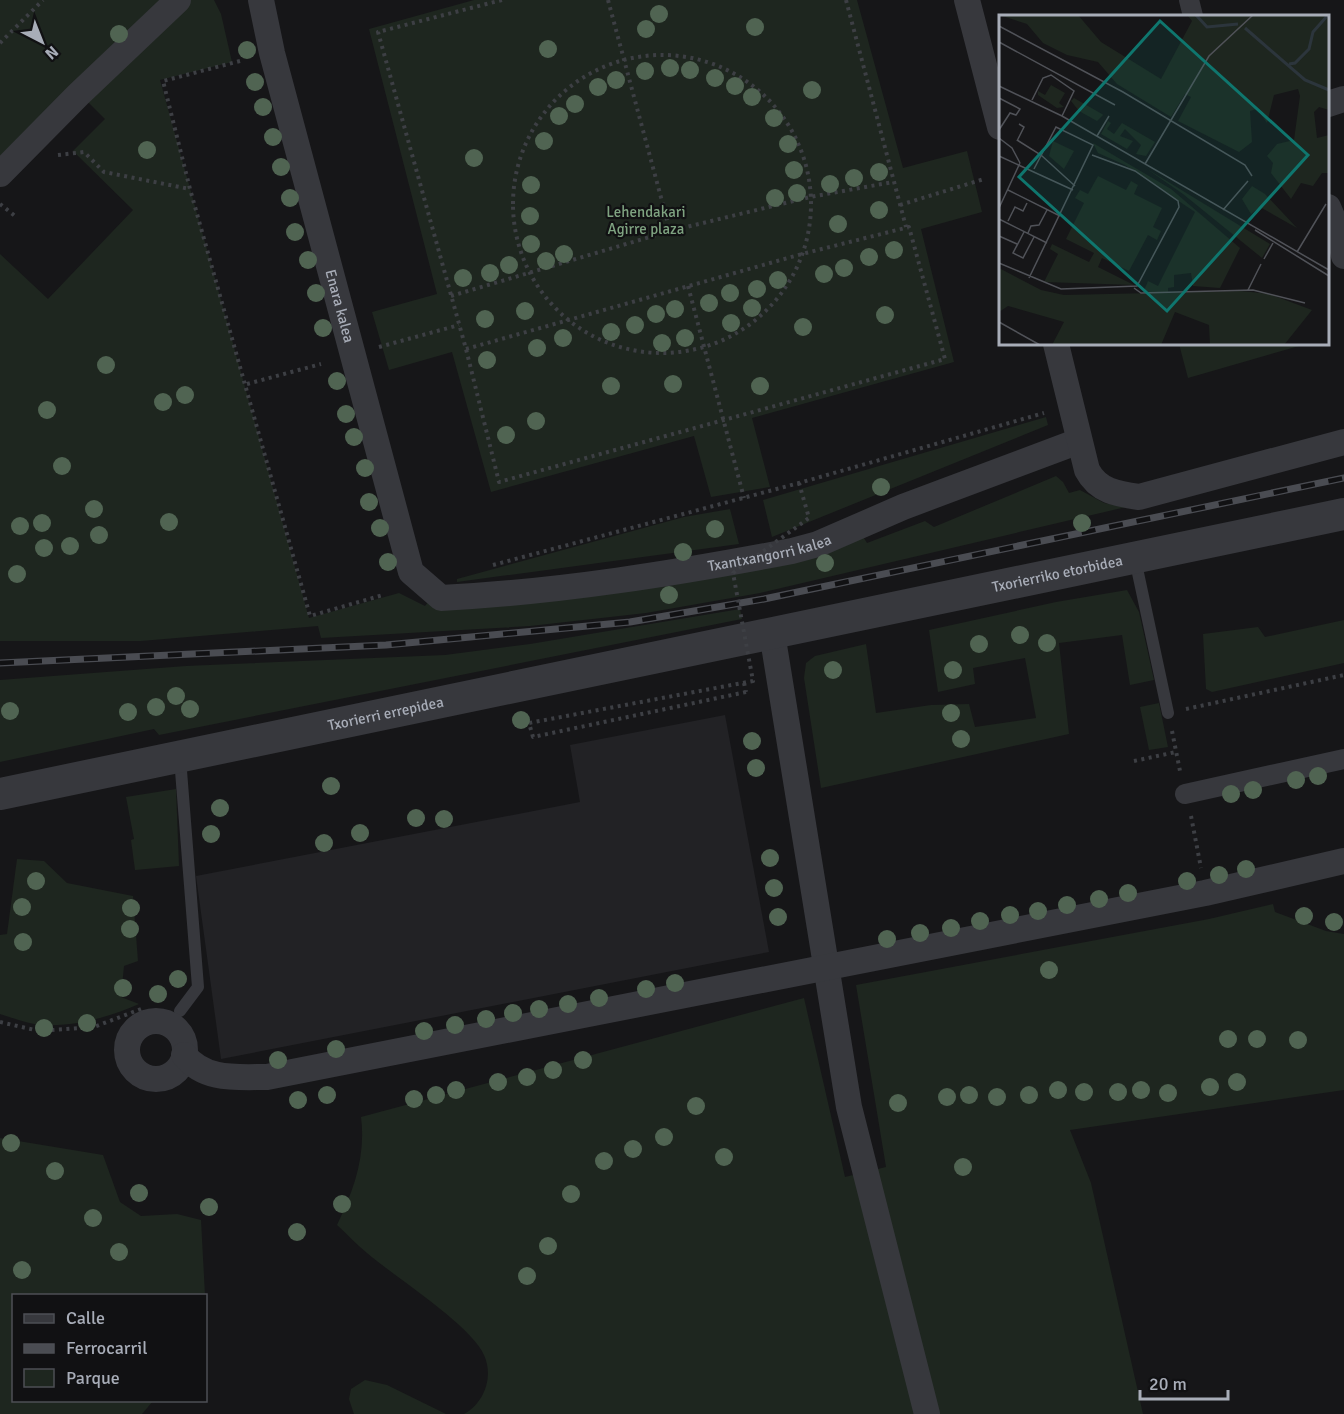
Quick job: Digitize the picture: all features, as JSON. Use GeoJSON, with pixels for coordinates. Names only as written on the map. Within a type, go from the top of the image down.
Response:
{"type":"FeatureCollection","features":[{"type":"Feature","properties":{"kind":"street"},"geometry":{"type":"LineString","coordinates":[[0,174],[178,0]]}},
{"type":"Feature","properties":{"kind":"street","name":"Enara kalea"},"geometry":{"type":"LineString","coordinates":[[261,0],[272,53],[411,572],[441,598]]}},
{"type":"Feature","properties":{"kind":"street"},"geometry":{"type":"LineString","coordinates":[[966,0],[999,123]]}},
{"type":"Feature","properties":{"kind":"street"},"geometry":{"type":"LineString","coordinates":[[1189,0],[1193,15]]}},
{"type":"Feature","properties":{"kind":"street"},"geometry":{"type":"LineString","coordinates":[[1329,104],[1344,99]]}},
{"type":"Feature","properties":{"kind":"street"},"geometry":{"type":"LineString","coordinates":[[1332,210],[1344,256]]}},
{"type":"Feature","properties":{"kind":"street"},"geometry":{"type":"LineString","coordinates":[[1056,345],[1087,470],[1093,482],[1115,494],[1139,496],[1344,442]]}},
{"type":"Feature","properties":{"kind":"street","name":"Txantxangorri kalea"},"geometry":{"type":"LineString","coordinates":[[441,598],[500,595],[570,586],[818,544],[903,507],[1079,441]]}},
{"type":"Feature","properties":{"kind":"street","name":"Txorierriko etorbidea"},"geometry":{"type":"LineString","coordinates":[[772,633],[1344,514]]}},
{"type":"Feature","properties":{"kind":"street"},"geometry":{"type":"LineString","coordinates":[[772,633],[849,1107],[927,1414]]}},
{"type":"Feature","properties":{"kind":"street","name":"Txorierri errepidea"},"geometry":{"type":"LineString","coordinates":[[0,794],[772,633]]}},
{"type":"Feature","properties":{"kind":"street"},"geometry":{"type":"LineString","coordinates":[[1185,794],[1344,759]]}},
{"type":"Feature","properties":{"kind":"street"},"geometry":{"type":"LineString","coordinates":[[184,1055],[192,1065],[207,1074],[267,1077],[1205,893],[1344,861]]}},
{"type":"Feature","properties":{"kind":"lane"},"geometry":{"type":"LineString","coordinates":[[1135,558],[1168,713]]}},
{"type":"Feature","properties":{"kind":"lane"},"geometry":{"type":"LineString","coordinates":[[179,757],[198,987],[180,1011]]}},
{"type":"Feature","properties":{"kind":"path"},"geometry":{"type":"LineString","coordinates":[[0,43],[43,0]]}},
{"type":"Feature","properties":{"kind":"path"},"geometry":{"type":"LineString","coordinates":[[466,349],[909,226],[945,359],[499,482],[466,349],[378,32],[502,0]]}},
{"type":"Feature","properties":{"kind":"path"},"geometry":{"type":"LineString","coordinates":[[608,0],[670,231]]}},
{"type":"Feature","properties":{"kind":"path"},"geometry":{"type":"LineString","coordinates":[[846,0],[906,227]]}},
{"type":"Feature","properties":{"kind":"path"},"geometry":{"type":"LineString","coordinates":[[658,55],[692,58],[724,69],[753,86],[777,109],[795,137],[807,169],[810,197],[809,229],[802,254],[787,285],[765,312],[736,334],[704,347],[672,353],[633,351],[602,341],[568,321],[549,302],[529,274],[515,231],[513,203],[515,175],[536,124],[553,102],[575,84],[598,69],[624,60],[658,55]]}},
{"type":"Feature","properties":{"kind":"path"},"geometry":{"type":"LineString","coordinates":[[240,61],[163,81],[190,189],[247,384],[310,616],[383,595]]}},
{"type":"Feature","properties":{"kind":"path"},"geometry":{"type":"LineString","coordinates":[[38,137],[60,156],[84,152],[104,172],[190,189]]}},
{"type":"Feature","properties":{"kind":"path"},"geometry":{"type":"LineString","coordinates":[[900,205],[984,179]]}},
{"type":"Feature","properties":{"kind":"path"},"geometry":{"type":"LineString","coordinates":[[451,296],[670,231],[810,197],[893,182]]}},
{"type":"Feature","properties":{"kind":"path"},"geometry":{"type":"LineString","coordinates":[[0,204],[15,216]]}},
{"type":"Feature","properties":{"kind":"path"},"geometry":{"type":"LineString","coordinates":[[688,286],[744,498]]}},
{"type":"Feature","properties":{"kind":"path"},"geometry":{"type":"LineString","coordinates":[[378,348],[459,325]]}},
{"type":"Feature","properties":{"kind":"path"},"geometry":{"type":"LineString","coordinates":[[247,384],[321,363]]}},
{"type":"Feature","properties":{"kind":"path"},"geometry":{"type":"LineString","coordinates":[[483,567],[799,483],[1048,412]]}},
{"type":"Feature","properties":{"kind":"path"},"geometry":{"type":"LineString","coordinates":[[744,683],[747,692],[533,737],[529,723],[753,681],[733,573],[810,518],[799,483]]}},
{"type":"Feature","properties":{"kind":"path"},"geometry":{"type":"LineString","coordinates":[[1168,713],[1344,675]]}},
{"type":"Feature","properties":{"kind":"path"},"geometry":{"type":"LineString","coordinates":[[1134,761],[1176,752],[1174,742]]}},
{"type":"Feature","properties":{"kind":"path"},"geometry":{"type":"LineString","coordinates":[[1193,827],[1202,869]]}},
{"type":"Feature","properties":{"kind":"path"},"geometry":{"type":"LineString","coordinates":[[0,1022],[39,1031],[94,1027],[141,1009]]}},
{"type":"Feature","properties":{"kind":"shaded area"},"geometry":{"type":"Polygon","coordinates":[[[725,715],[769,952],[221,1059],[196,876],[580,802],[570,745],[725,715]]]}},
{"type":"Feature","properties":{"kind":"green space"},"geometry":{"type":"Polygon","coordinates":[[[0,0],[160,0],[0,156],[0,0]]]}},
{"type":"Feature","properties":{"kind":"green space"},"geometry":{"type":"Polygon","coordinates":[[[185,0],[214,0],[221,14],[232,62],[160,80],[309,618],[399,593],[425,606],[430,600],[862,535],[867,543],[925,521],[934,527],[1056,476],[1063,482],[1069,493],[1080,490],[1104,503],[1126,507],[760,593],[646,613],[530,626],[321,638],[318,626],[141,641],[0,641],[0,254],[48,299],[133,210],[73,151],[105,119],[86,100],[185,0]]]}},
{"type":"Feature","properties":{"kind":"green space","name":"Lehendakari Agirre plaza"},"geometry":{"type":"Polygon","coordinates":[[[474,0],[857,0],[903,168],[967,151],[982,212],[921,229],[954,362],[752,418],[770,487],[711,497],[694,436],[491,492],[452,352],[389,370],[372,312],[437,294],[369,29],[474,0]]]}},
{"type":"Feature","properties":{"kind":"green space"},"geometry":{"type":"Polygon","coordinates":[[[1179,345],[1303,345],[1188,378],[1179,345]]]}},
{"type":"Feature","properties":{"kind":"green space"},"geometry":{"type":"Polygon","coordinates":[[[1046,417],[1048,425],[772,537],[763,500],[1046,417]]]}},
{"type":"Feature","properties":{"kind":"green space"},"geometry":{"type":"Polygon","coordinates":[[[730,509],[739,544],[457,582],[457,579],[684,517],[730,509]]]}},
{"type":"Feature","properties":{"kind":"green space"},"geometry":{"type":"Polygon","coordinates":[[[1127,590],[1139,612],[1154,680],[1130,685],[1122,635],[1059,643],[1069,734],[821,788],[804,678],[806,663],[815,656],[866,644],[876,713],[931,705],[969,704],[975,727],[1036,718],[1025,658],[973,668],[975,684],[938,692],[929,630],[1056,602],[1127,590]]]}},
{"type":"Feature","properties":{"kind":"green space"},"geometry":{"type":"Polygon","coordinates":[[[740,609],[742,619],[159,735],[154,729],[0,762],[0,680],[186,666],[445,655],[530,644],[740,609]]]}},
{"type":"Feature","properties":{"kind":"green space"},"geometry":{"type":"Polygon","coordinates":[[[1344,620],[1344,663],[1212,692],[1206,689],[1203,634],[1258,627],[1265,637],[1344,620]]]}},
{"type":"Feature","properties":{"kind":"green space"},"geometry":{"type":"Polygon","coordinates":[[[1159,703],[1168,747],[1149,750],[1140,707],[1159,703]]]}},
{"type":"Feature","properties":{"kind":"green space"},"geometry":{"type":"Polygon","coordinates":[[[176,789],[179,866],[135,870],[131,840],[134,839],[126,797],[176,789]]]}},
{"type":"Feature","properties":{"kind":"green space"},"geometry":{"type":"Polygon","coordinates":[[[17,859],[44,861],[67,883],[133,896],[138,961],[124,966],[121,997],[139,1004],[104,1017],[79,1023],[54,1025],[21,1021],[0,1014],[0,935],[7,934],[17,859]]]}},
{"type":"Feature","properties":{"kind":"green space"},"geometry":{"type":"Polygon","coordinates":[[[1273,904],[1275,912],[1326,931],[1344,934],[1344,1090],[1070,1130],[1091,1183],[1143,1414],[464,1414],[482,1396],[487,1380],[487,1363],[476,1343],[449,1316],[367,1253],[337,1225],[349,1199],[360,1159],[361,1117],[804,998],[845,1177],[886,1167],[856,985],[1209,919],[1273,904]]]}},
{"type":"Feature","properties":{"kind":"green space"},"geometry":{"type":"Polygon","coordinates":[[[0,1138],[103,1155],[120,1202],[141,1216],[177,1214],[201,1220],[205,1294],[12,1294],[12,1402],[152,1402],[142,1414],[0,1414],[0,1138]]]}},
{"type":"Feature","properties":{"kind":"green space"},"geometry":{"type":"Polygon","coordinates":[[[365,1380],[387,1385],[446,1414],[354,1414],[349,1399],[351,1389],[365,1380]]]}},
{"type":"Feature","properties":{"kind":"railway"},"geometry":{"type":"LineString","coordinates":[[0,663],[386,645],[630,622],[764,599],[1344,478]]}}]}
